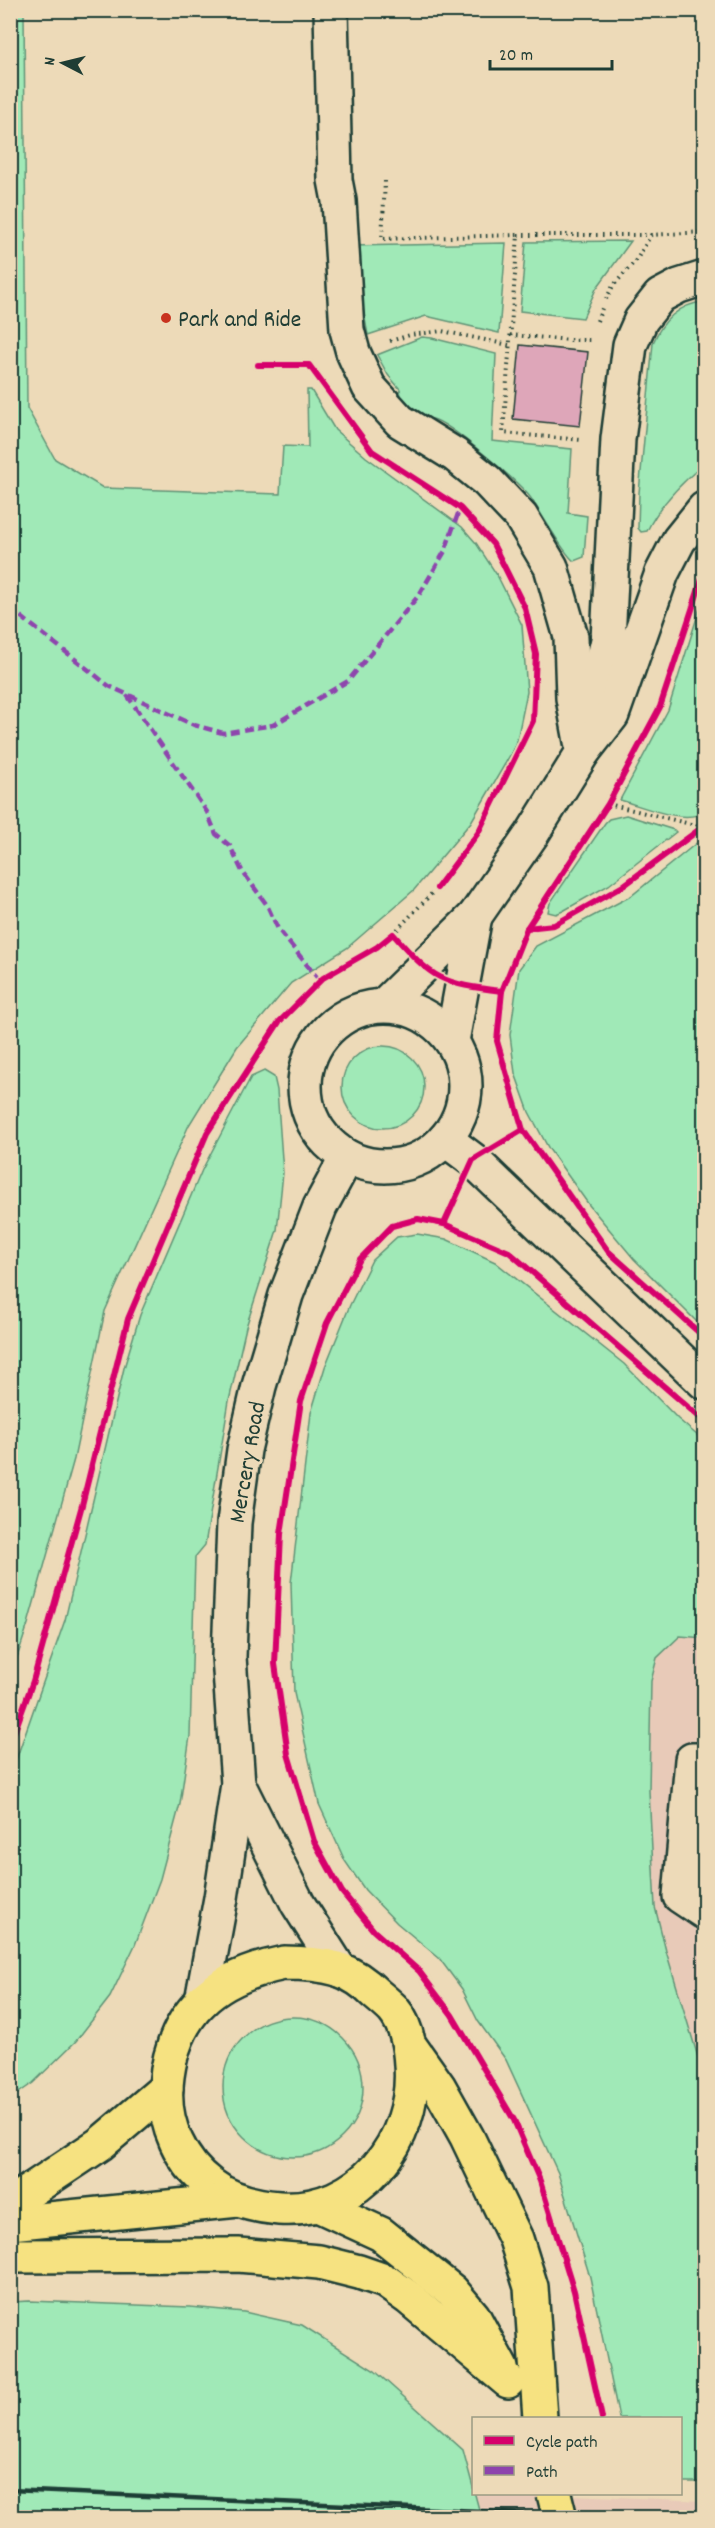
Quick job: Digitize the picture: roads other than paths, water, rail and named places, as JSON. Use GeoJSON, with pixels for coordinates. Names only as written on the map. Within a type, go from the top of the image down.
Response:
{"type":"FeatureCollection","features":[{"type":"Feature","properties":{"kind":"highway"},"geometry":{"type":"LineString","coordinates":[[410,2046],[412,2077],[410,2105],[402,2128],[386,2158],[366,2180],[346,2193],[318,2205],[294,2209],[266,2207],[238,2200],[219,2192],[197,2175],[184,2159],[170,2125],[166,2088],[171,2056],[183,2027],[202,2001],[219,1986],[239,1975],[259,1968],[294,1963],[314,1963],[340,1970],[356,1978],[394,2010],[410,2046],[450,2107],[516,2239],[531,2287],[540,2417]]}},
{"type":"Feature","properties":{"kind":"highway"},"geometry":{"type":"LineString","coordinates":[[10,2204],[93,2149],[166,2088]]}},
{"type":"Feature","properties":{"kind":"highway"},"geometry":{"type":"LineString","coordinates":[[10,2223],[238,2200]]}},
{"type":"Feature","properties":{"kind":"highway"},"geometry":{"type":"LineString","coordinates":[[318,2205],[381,2234],[452,2291],[473,2316],[529,2417]]}},
{"type":"Feature","properties":{"kind":"highway"},"geometry":{"type":"LineString","coordinates":[[10,2256],[238,2255],[280,2257],[339,2267],[385,2281],[409,2298],[508,2381]]}},
{"type":"Feature","properties":{"kind":"highway"},"geometry":{"type":"LineString","coordinates":[[554,2495],[560,2517]]}},
{"type":"Feature","properties":{"kind":"street"},"geometry":{"type":"LineString","coordinates":[[331,10],[335,180],[339,201],[346,330],[353,352],[369,387],[400,422],[455,455],[488,481],[521,517],[551,567],[571,637],[573,698],[583,752]]}},
{"type":"Feature","properties":{"kind":"street"},"geometry":{"type":"LineString","coordinates":[[583,752],[608,640],[618,439],[630,345],[641,320],[660,296],[679,286],[705,279]]}},
{"type":"Feature","properties":{"kind":"street"},"geometry":{"type":"LineString","coordinates":[[384,1005],[475,916],[532,834],[583,752],[612,715],[662,573],[679,540],[705,509]]}},
{"type":"Feature","properties":{"kind":"street"},"geometry":{"type":"LineString","coordinates":[[452,1041],[475,916]]}},
{"type":"Feature","properties":{"kind":"street"},"geometry":{"type":"LineString","coordinates":[[384,1005],[410,1009],[433,1022],[452,1041],[462,1065],[465,1091],[459,1117],[445,1139],[424,1156],[399,1165],[372,1165],[347,1157],[326,1141],[311,1119],[305,1093],[307,1067],[317,1043],[335,1023],[358,1010],[384,1005]]}},
{"type":"Feature","properties":{"kind":"street"},"geometry":{"type":"LineString","coordinates":[[445,1139],[473,1160],[705,1382]]}},
{"type":"Feature","properties":{"kind":"street","name":"Mercery Road"},"geometry":{"type":"LineString","coordinates":[[238,1784],[229,1657],[234,1523],[244,1450],[259,1386],[286,1295],[320,1207],[347,1157]]}},
{"type":"Feature","properties":{"kind":"street"},"geometry":{"type":"LineString","coordinates":[[705,1760],[692,1760],[680,1896],[705,1911]]}},
{"type":"Feature","properties":{"kind":"street"},"geometry":{"type":"LineString","coordinates":[[238,1784],[298,1904],[340,1970]]}},
{"type":"Feature","properties":{"kind":"street"},"geometry":{"type":"LineString","coordinates":[[202,2001],[221,1898],[238,1784]]}},
{"type":"Feature","properties":{"kind":"railway"},"geometry":{"type":"LineString","coordinates":[[10,2490],[637,2518]]}},
{"type":"Feature","properties":{"kind":"railway"},"geometry":{"type":"LineString","coordinates":[[10,2511],[131,2518]]}},
{"type":"Feature","properties":{"kind":"place","name":"Park and Ride"},"geometry":{"type":"Point","coordinates":[166,318]}}]}
